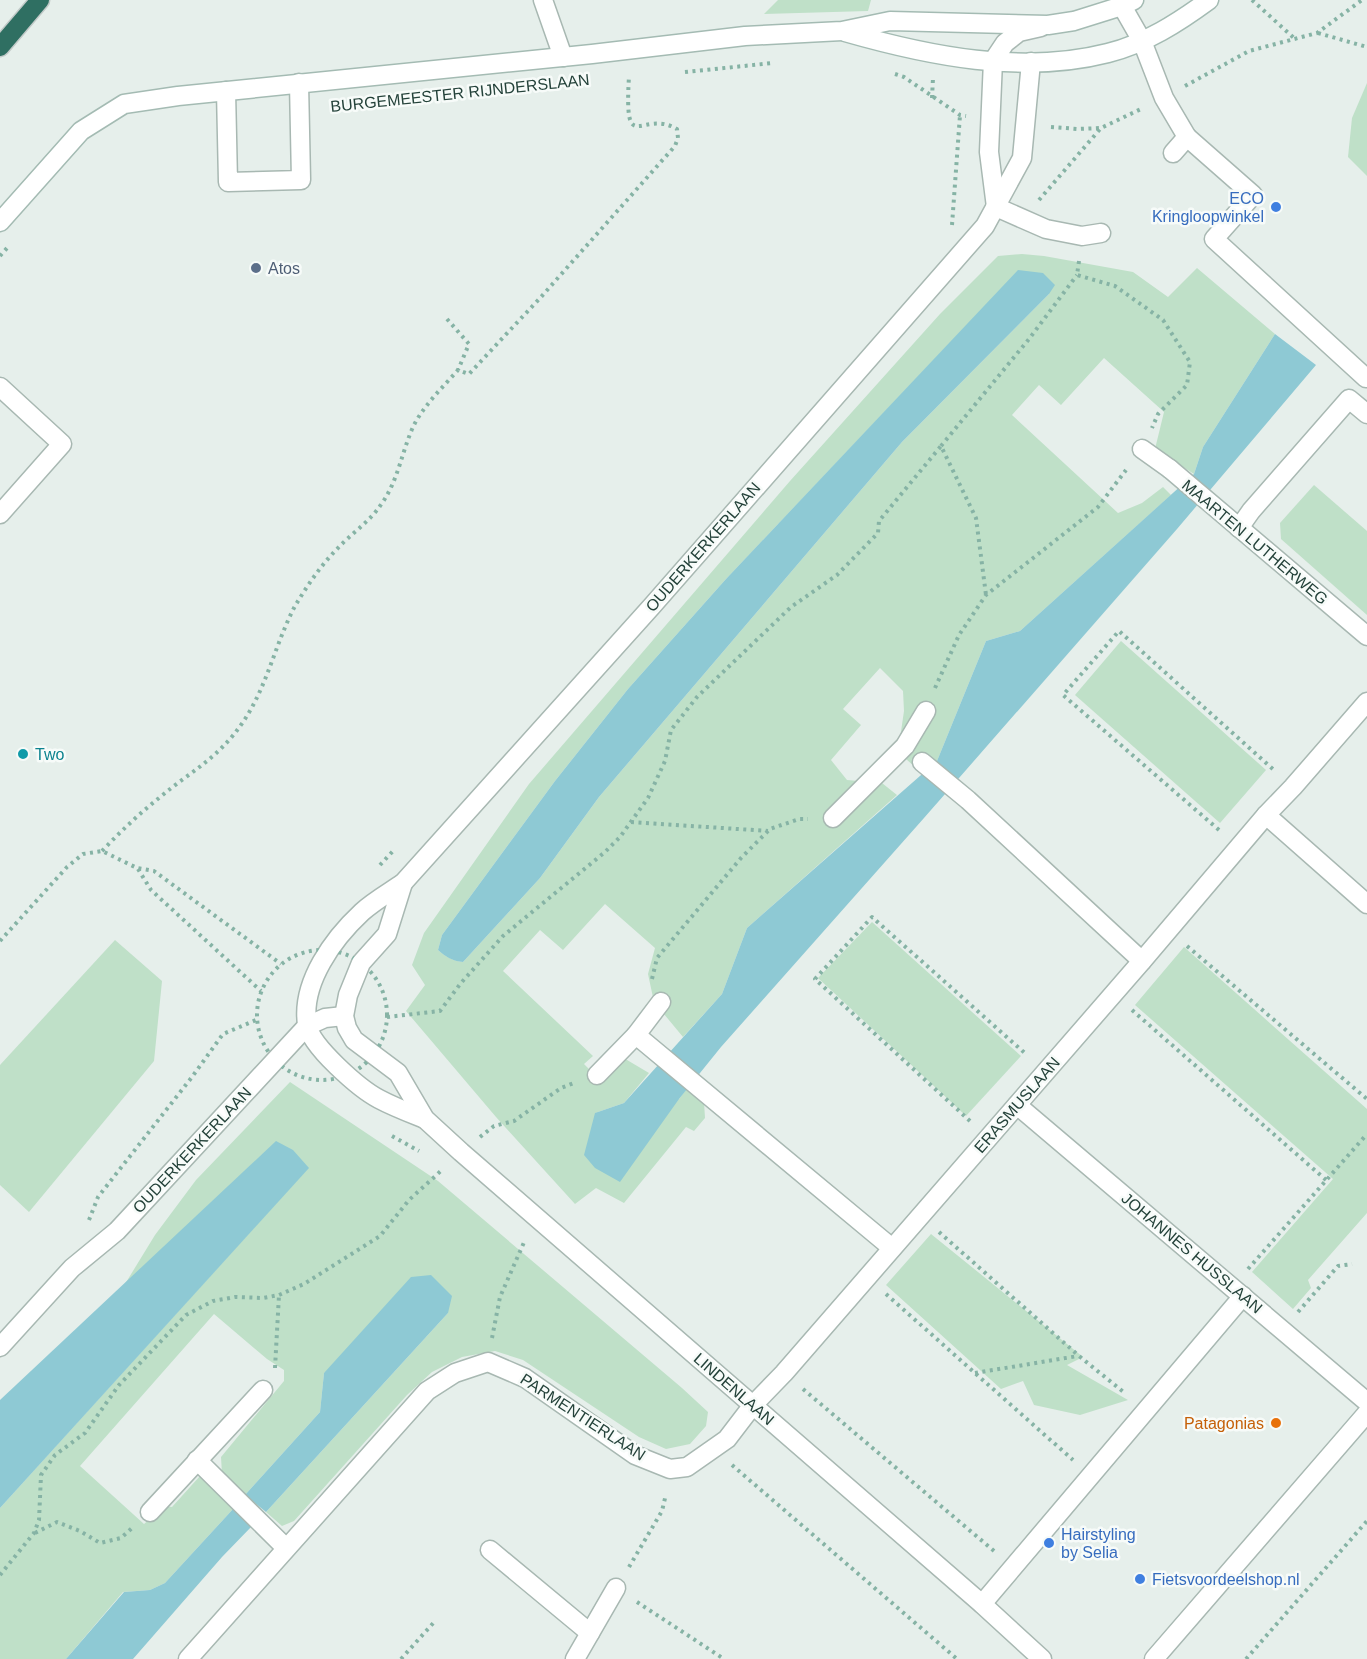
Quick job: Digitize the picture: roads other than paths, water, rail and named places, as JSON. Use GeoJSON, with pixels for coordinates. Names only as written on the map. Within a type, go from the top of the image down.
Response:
{"type":"FeatureCollection","features":[{"type":"Feature","properties":{"kind":"highway"},"geometry":{"type":"LineString","coordinates":[[0,47],[40,0]]}},
{"type":"Feature","properties":{"kind":"street"},"geometry":{"type":"LineString","coordinates":[[543,0],[563,57]]}},
{"type":"Feature","properties":{"kind":"street","name":"BURGEMEESTER RIJNDERSLAAN"},"geometry":{"type":"LineString","coordinates":[[842,32],[888,45],[993,61],[1031,62],[1076,59],[1110,53],[1142,41],[1179,22],[1209,0]]}},
{"type":"Feature","properties":{"kind":"street"},"geometry":{"type":"LineString","coordinates":[[1128,3],[1164,98],[1187,137],[1253,195],[1214,239],[1366,378],[1251,511],[1239,528]]}},
{"type":"Feature","properties":{"kind":"street","name":"BURGEMEESTER RIJNDERSLAAN"},"geometry":{"type":"LineString","coordinates":[[0,222],[81,131],[124,104],[299,83],[746,36],[842,32],[890,21],[1048,25],[1074,21],[1128,3]]}},
{"type":"Feature","properties":{"kind":"street"},"geometry":{"type":"LineString","coordinates":[[1048,25],[1019,32],[1005,43],[993,61],[989,152],[996,207],[1046,229],[1082,236],[1101,233]]}},
{"type":"Feature","properties":{"kind":"street","name":"OUDERKERKERLAAN"},"geometry":{"type":"LineString","coordinates":[[307,1026],[307,1009],[312,984],[328,950],[363,911],[403,883],[660,597],[984,226],[1022,158],[1031,62]]}},
{"type":"Feature","properties":{"kind":"street"},"geometry":{"type":"LineString","coordinates":[[226,91],[228,182],[301,180],[299,83]]}},
{"type":"Feature","properties":{"kind":"street"},"geometry":{"type":"LineString","coordinates":[[1173,153],[1187,137]]}},
{"type":"Feature","properties":{"kind":"street"},"geometry":{"type":"LineString","coordinates":[[0,387],[63,444],[0,514]]}},
{"type":"Feature","properties":{"kind":"street"},"geometry":{"type":"LineString","coordinates":[[1350,399],[1367,414]]}},
{"type":"Feature","properties":{"kind":"street","name":"MAARTEN LUTHERWEG"},"geometry":{"type":"LineString","coordinates":[[1142,449],[1170,469],[1367,636]]}},
{"type":"Feature","properties":{"kind":"street","name":"ERASMUSLAAN"},"geometry":{"type":"LineString","coordinates":[[753,1405],[784,1373],[1240,848],[1266,815],[1367,702]]}},
{"type":"Feature","properties":{"kind":"street"},"geometry":{"type":"LineString","coordinates":[[833,818],[905,746],[926,711]]}},
{"type":"Feature","properties":{"kind":"street"},"geometry":{"type":"LineString","coordinates":[[905,746],[968,800],[1142,961]]}},
{"type":"Feature","properties":{"kind":"street"},"geometry":{"type":"LineString","coordinates":[[1266,815],[1367,904]]}},
{"type":"Feature","properties":{"kind":"street","name":"OUDERKERKERLAAN"},"geometry":{"type":"LineString","coordinates":[[0,1347],[72,1268],[117,1231],[307,1026],[325,1018],[344,1016],[348,995],[361,963],[387,934],[403,883]]}},
{"type":"Feature","properties":{"kind":"street"},"geometry":{"type":"LineString","coordinates":[[597,1075],[636,1035],[661,1002]]}},
{"type":"Feature","properties":{"kind":"street","name":"LINDENLAAN"},"geometry":{"type":"LineString","coordinates":[[344,1016],[346,1028],[354,1040],[398,1073],[425,1119],[535,1218],[982,1604],[1042,1659]]}},
{"type":"Feature","properties":{"kind":"street","name":"LINDENLAAN"},"geometry":{"type":"LineString","coordinates":[[307,1026],[316,1042],[330,1058],[378,1099],[425,1119]]}},
{"type":"Feature","properties":{"kind":"street"},"geometry":{"type":"LineString","coordinates":[[636,1035],[892,1248]]}},
{"type":"Feature","properties":{"kind":"street","name":"JOHANNES HUSSLAAN"},"geometry":{"type":"LineString","coordinates":[[1017,1105],[1367,1402]]}},
{"type":"Feature","properties":{"kind":"street"},"geometry":{"type":"LineString","coordinates":[[982,1604],[1146,1410],[1237,1292]]}},
{"type":"Feature","properties":{"kind":"street","name":"PARMENTIERLAAN"},"geometry":{"type":"LineString","coordinates":[[286,1548],[427,1391],[455,1372],[488,1362],[525,1378],[635,1455],[670,1469],[687,1467],[727,1439],[753,1405]]}},
{"type":"Feature","properties":{"kind":"street"},"geometry":{"type":"LineString","coordinates":[[150,1512],[263,1390]]}},
{"type":"Feature","properties":{"kind":"street"},"geometry":{"type":"LineString","coordinates":[[1154,1659],[1367,1413]]}},
{"type":"Feature","properties":{"kind":"street"},"geometry":{"type":"LineString","coordinates":[[188,1659],[286,1548],[197,1460]]}},
{"type":"Feature","properties":{"kind":"street"},"geometry":{"type":"LineString","coordinates":[[489,1550],[590,1633]]}},
{"type":"Feature","properties":{"kind":"street"},"geometry":{"type":"LineString","coordinates":[[574,1659],[616,1588]]}},
{"type":"Feature","properties":{"kind":"water"},"geometry":{"type":"Polygon","coordinates":[[[1018,270],[1043,273],[1055,285],[1049,294],[902,442],[599,797],[540,878],[463,962],[452,960],[438,950],[442,935],[555,781],[628,689],[726,579],[1018,270]]]}},
{"type":"Feature","properties":{"kind":"water"},"geometry":{"type":"Polygon","coordinates":[[[1275,334],[1316,365],[1177,529],[721,1047],[679,1099],[620,1182],[595,1168],[584,1155],[595,1113],[624,1103],[722,994],[747,928],[937,761],[986,641],[1020,631],[1194,474],[1203,447],[1275,334]]]}},
{"type":"Feature","properties":{"kind":"water"},"geometry":{"type":"Polygon","coordinates":[[[276,1141],[293,1150],[309,1168],[0,1508],[0,1400],[276,1141]]]}},
{"type":"Feature","properties":{"kind":"water"},"geometry":{"type":"Polygon","coordinates":[[[431,1275],[452,1296],[448,1313],[266,1512],[245,1495],[320,1412],[324,1373],[411,1277],[431,1275]]]}},
{"type":"Feature","properties":{"kind":"water"},"geometry":{"type":"Polygon","coordinates":[[[234,1508],[252,1526],[133,1659],[66,1659],[124,1592],[150,1590],[165,1583],[234,1508]]]}},
{"type":"Feature","properties":{"kind":"place","name":"ECO Kringloopwinkel"},"geometry":{"type":"Point","coordinates":[1276,207]}},
{"type":"Feature","properties":{"kind":"place","name":"Atos"},"geometry":{"type":"Point","coordinates":[256,268]}},
{"type":"Feature","properties":{"kind":"place","name":"Two"},"geometry":{"type":"Point","coordinates":[23,754]}},
{"type":"Feature","properties":{"kind":"place","name":"Patagonias"},"geometry":{"type":"Point","coordinates":[1276,1423]}},
{"type":"Feature","properties":{"kind":"place","name":"Hairstyling by Selia"},"geometry":{"type":"Point","coordinates":[1049,1543]}},
{"type":"Feature","properties":{"kind":"place","name":"Fietsvoordeelshop.nl"},"geometry":{"type":"Point","coordinates":[1140,1579]}}]}
